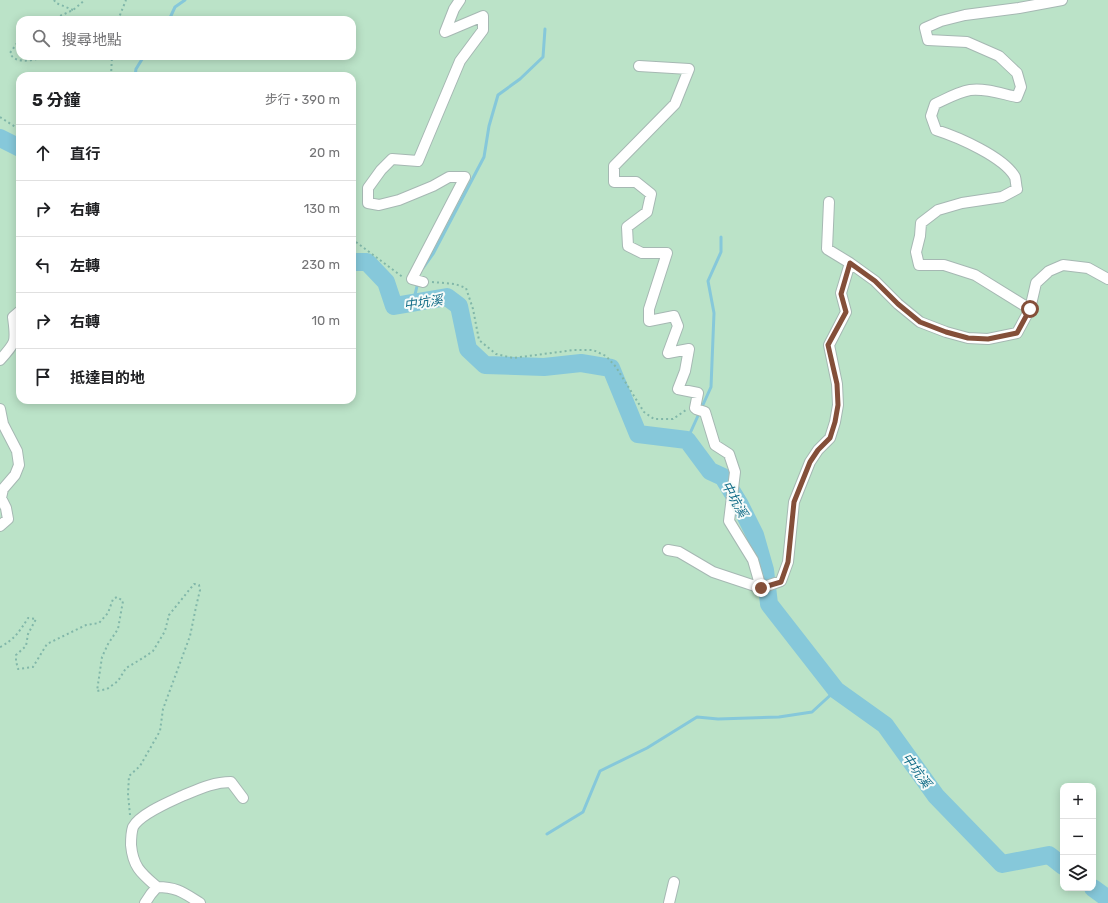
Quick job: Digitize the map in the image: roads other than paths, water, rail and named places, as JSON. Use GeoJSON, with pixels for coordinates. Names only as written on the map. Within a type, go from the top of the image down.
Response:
{"type":"FeatureCollection","features":[{"type":"Feature","properties":{"kind":"street"},"geometry":{"type":"LineString","coordinates":[[423,282],[412,279],[465,177],[449,176],[434,186],[415,194],[379,205],[368,203],[368,188],[381,170],[392,159],[418,161],[460,62],[483,30],[483,16],[445,32],[454,9],[460,0]]}},
{"type":"Feature","properties":{"kind":"street"},"geometry":{"type":"LineString","coordinates":[[1030,309],[975,275],[944,265],[919,265],[916,252],[920,236],[921,223],[938,210],[962,203],[1002,197],[1017,189],[1015,178],[998,159],[953,136],[936,130],[931,116],[935,104],[971,90],[991,91],[1017,97],[1021,86],[1017,73],[999,56],[967,42],[928,40],[925,28],[941,21],[965,15],[1012,10],[1062,0]]}},
{"type":"Feature","properties":{"kind":"street"},"geometry":{"type":"LineString","coordinates":[[639,66],[689,69],[675,104],[614,166],[614,182],[636,182],[651,194],[647,212],[627,227],[628,246],[642,253],[667,253],[649,309],[649,321],[674,316],[678,326],[668,353],[689,349],[685,371],[678,389],[698,393],[699,410],[715,445],[729,454],[735,472],[729,521],[753,560],[761,588]]}},
{"type":"Feature","properties":{"kind":"street"},"geometry":{"type":"LineString","coordinates":[[829,202],[828,249],[875,281],[898,304],[920,322],[946,332],[968,338],[988,339],[1017,333],[1030,309],[1036,283],[1049,271],[1063,265],[1088,268],[1108,279]]}},
{"type":"Feature","properties":{"kind":"street"},"geometry":{"type":"LineString","coordinates":[[668,550],[679,552],[712,572],[761,588],[781,582],[788,562],[794,502],[810,462],[818,450],[830,438],[835,422],[838,405],[837,384],[828,345],[846,312],[841,294],[850,263]]}},
{"type":"Feature","properties":{"kind":"street"},"geometry":{"type":"LineString","coordinates":[[0,360],[10,349],[16,339],[13,317],[16,314]]}},
{"type":"Feature","properties":{"kind":"street"},"geometry":{"type":"LineString","coordinates":[[0,409],[3,424],[17,452],[19,465],[15,475],[2,489],[1,498],[6,508],[8,519],[0,526]]}},
{"type":"Feature","properties":{"kind":"street"},"geometry":{"type":"LineString","coordinates":[[200,903],[180,890],[170,887],[157,887],[141,874],[132,858],[130,837],[134,826],[145,815],[165,803],[219,782],[231,782],[243,798]]}},
{"type":"Feature","properties":{"kind":"street"},"geometry":{"type":"LineString","coordinates":[[669,903],[674,882]]}},
{"type":"Feature","properties":{"kind":"street"},"geometry":{"type":"LineString","coordinates":[[145,903],[157,887]]}},
{"type":"Feature","properties":{"kind":"waterway"},"geometry":{"type":"LineString","coordinates":[[171,16],[175,7],[185,0]]}},
{"type":"Feature","properties":{"kind":"waterway"},"geometry":{"type":"LineString","coordinates":[[423,268],[433,254],[484,157],[489,126],[498,95],[520,79],[543,57],[545,29]]}},
{"type":"Feature","properties":{"kind":"waterway"},"geometry":{"type":"LineString","coordinates":[[136,72],[142,60]]}},
{"type":"Feature","properties":{"kind":"waterway","name":"中坑溪"},"geometry":{"type":"LineString","coordinates":[[0,138],[16,146]]}},
{"type":"Feature","properties":{"kind":"waterway"},"geometry":{"type":"LineString","coordinates":[[687,440],[711,387],[714,313],[708,281],[721,252],[721,237]]}},
{"type":"Feature","properties":{"kind":"waterway","name":"中坑溪"},"geometry":{"type":"LineString","coordinates":[[356,262],[367,262],[386,282],[394,306],[447,297],[459,306],[468,349],[485,365],[544,367],[581,363],[611,368],[638,434],[687,440],[710,471],[723,477],[740,505],[755,535],[765,570],[769,604],[836,690],[885,725],[936,796],[1002,864],[1049,855],[1060,864]]}},
{"type":"Feature","properties":{"kind":"waterway"},"geometry":{"type":"LineString","coordinates":[[413,303],[418,282]]}},
{"type":"Feature","properties":{"kind":"waterway"},"geometry":{"type":"LineString","coordinates":[[547,834],[583,812],[600,771],[647,748],[697,717],[718,719],[779,717],[812,712],[836,690]]}},
{"type":"Feature","properties":{"kind":"waterway","name":"中坑溪"},"geometry":{"type":"LineString","coordinates":[[1096,890],[1108,899]]}}]}
